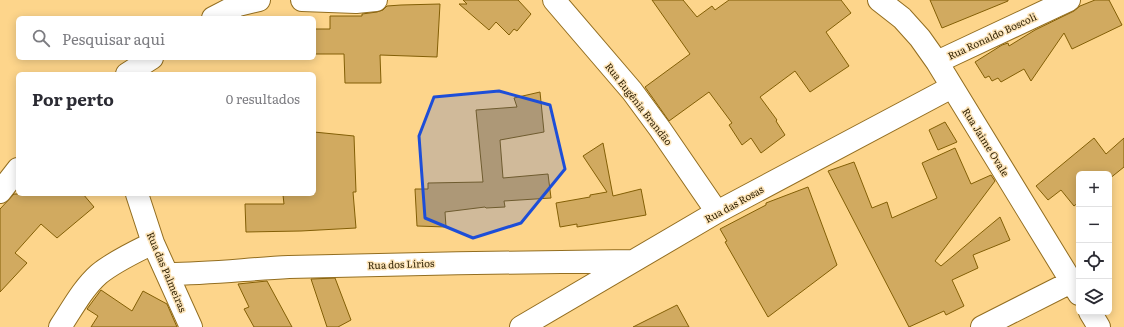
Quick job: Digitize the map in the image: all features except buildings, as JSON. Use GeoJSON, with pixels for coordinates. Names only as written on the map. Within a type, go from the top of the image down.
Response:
{"type":"FeatureCollection","features":[{"type":"Feature","properties":{"kind":"street"},"geometry":{"type":"LineString","coordinates":[[217,16],[238,5],[259,0]]}},
{"type":"Feature","properties":{"kind":"street"},"geometry":{"type":"LineString","coordinates":[[302,0],[356,2],[376,0]]}},
{"type":"Feature","properties":{"kind":"street","name":"Rua Eugênia Brandão"},"geometry":{"type":"LineString","coordinates":[[554,0],[632,91],[717,212]]}},
{"type":"Feature","properties":{"kind":"street","name":"Rua Jaime Ovale"},"geometry":{"type":"LineString","coordinates":[[879,0],[902,18],[920,38],[937,62],[1075,288]]}},
{"type":"Feature","properties":{"kind":"street","name":"Rua Ronaldo Boscoli"},"geometry":{"type":"LineString","coordinates":[[937,62],[1069,0]]}},
{"type":"Feature","properties":{"kind":"street"},"geometry":{"type":"LineString","coordinates":[[130,72],[149,60]]}},
{"type":"Feature","properties":{"kind":"street","name":"Rua das Rosas"},"geometry":{"type":"LineString","coordinates":[[520,327],[717,212],[952,87]]}},
{"type":"Feature","properties":{"kind":"street"},"geometry":{"type":"LineString","coordinates":[[0,192],[16,172]]}},
{"type":"Feature","properties":{"kind":"street","name":"Rua das Palmeiras"},"geometry":{"type":"LineString","coordinates":[[138,196],[153,243],[191,327]]}},
{"type":"Feature","properties":{"kind":"street"},"geometry":{"type":"LineString","coordinates":[[60,327],[82,294],[98,275],[112,265],[153,243]]}},
{"type":"Feature","properties":{"kind":"street","name":"Rua dos Lírios"},"geometry":{"type":"LineString","coordinates":[[168,274],[248,269],[402,264],[634,261]]}},
{"type":"Feature","properties":{"kind":"street"},"geometry":{"type":"LineString","coordinates":[[982,327],[1075,288]]}},
{"type":"Feature","properties":{"kind":"street"},"geometry":{"type":"LineString","coordinates":[[1092,315],[1099,327]]}},
{"type":"Feature","properties":{"kind":"highlighted area"},"geometry":{"type":"Polygon","coordinates":[[[499,91],[550,105],[565,169],[521,223],[473,238],[425,218],[419,136],[434,97],[499,91]]]}}]}
